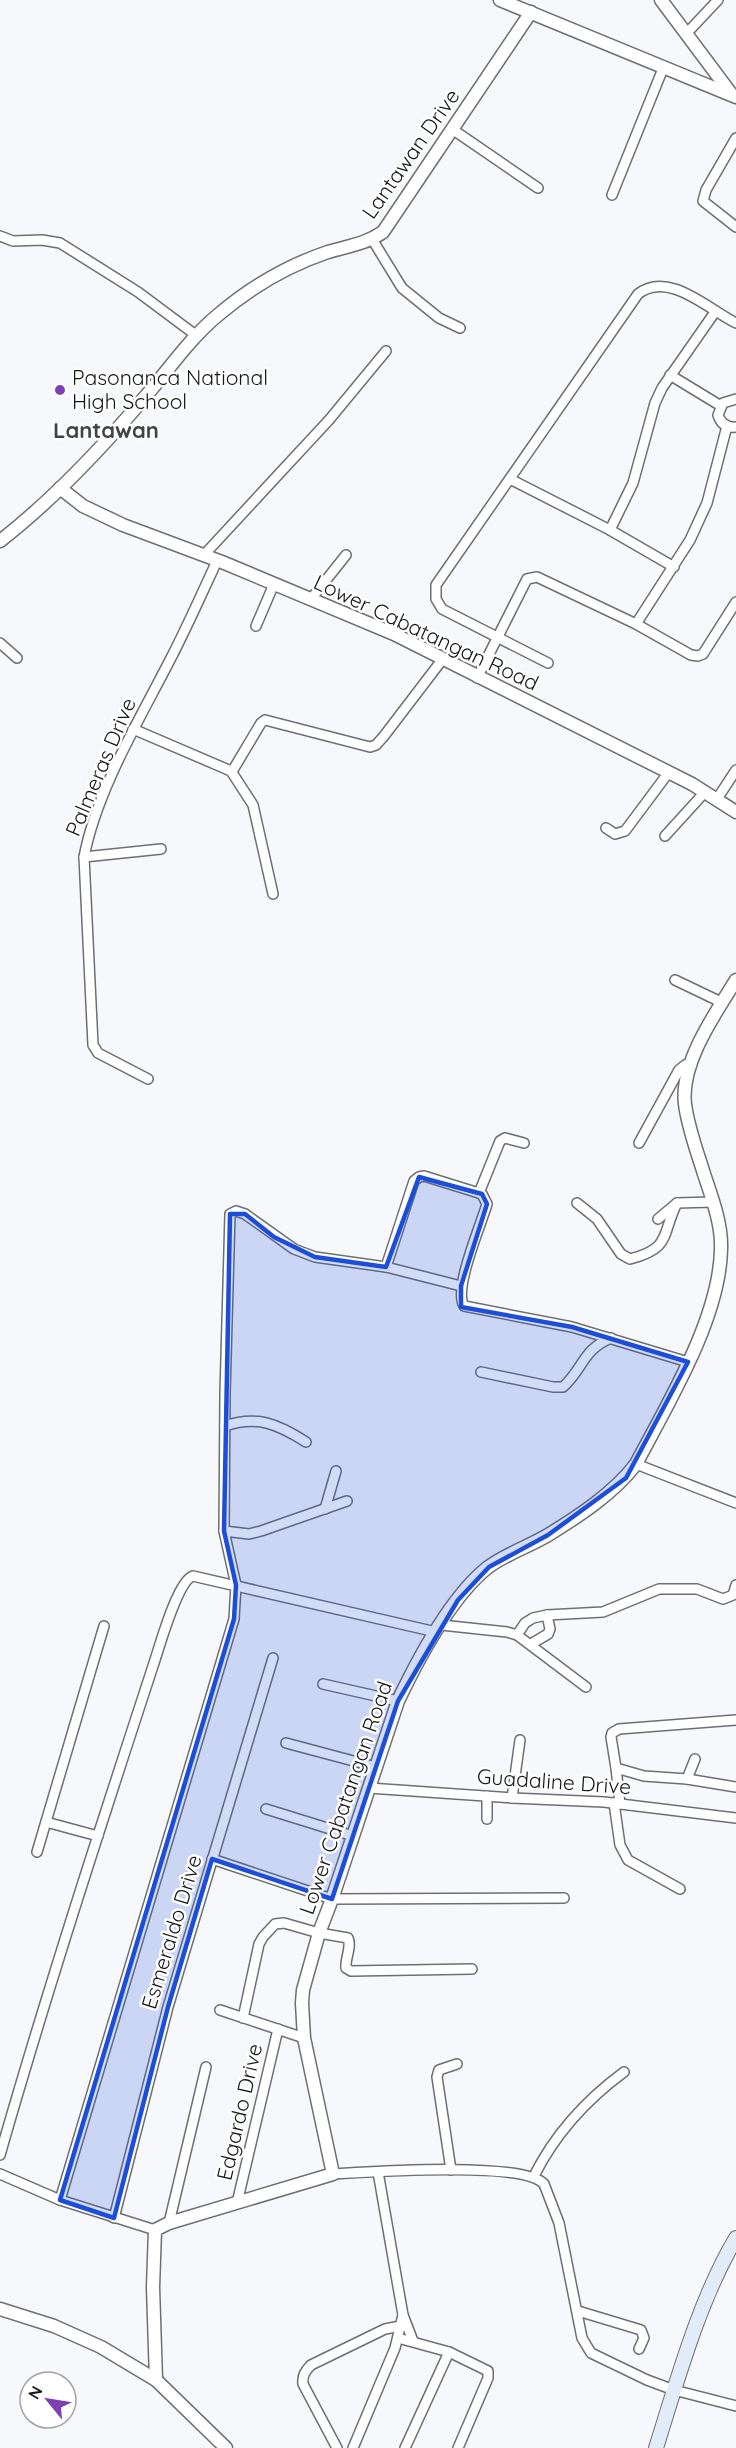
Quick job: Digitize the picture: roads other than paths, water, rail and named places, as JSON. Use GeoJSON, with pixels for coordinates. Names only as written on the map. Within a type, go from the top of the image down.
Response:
{"type":"FeatureCollection","features":[{"type":"Feature","properties":{"kind":"main road"},"geometry":{"type":"LineString","coordinates":[[656,2448],[674,2390],[713,2283],[736,2238]]}},
{"type":"Feature","properties":{"kind":"street"},"geometry":{"type":"LineString","coordinates":[[500,0],[734,96]]}},
{"type":"Feature","properties":{"kind":"street"},"geometry":{"type":"LineString","coordinates":[[661,0],[734,96]]}},
{"type":"Feature","properties":{"kind":"street"},"geometry":{"type":"LineString","coordinates":[[686,34],[718,0]]}},
{"type":"Feature","properties":{"kind":"street","name":"Lantawan Drive"},"geometry":{"type":"LineString","coordinates":[[0,541],[24,523],[111,437],[197,336],[233,302],[272,276],[328,252],[372,239],[383,232],[531,12]]}},
{"type":"Feature","properties":{"kind":"street"},"geometry":{"type":"LineString","coordinates":[[612,195],[664,66]]}},
{"type":"Feature","properties":{"kind":"street"},"geometry":{"type":"LineString","coordinates":[[452,129],[538,188]]}},
{"type":"Feature","properties":{"kind":"street"},"geometry":{"type":"LineString","coordinates":[[736,138],[706,190],[703,201],[736,227]]}},
{"type":"Feature","properties":{"kind":"street"},"geometry":{"type":"LineString","coordinates":[[0,236],[13,241],[42,240],[60,243],[138,292],[197,336]]}},
{"type":"Feature","properties":{"kind":"street"},"geometry":{"type":"LineString","coordinates":[[372,239],[402,288],[439,318],[460,328]]}},
{"type":"Feature","properties":{"kind":"street"},"geometry":{"type":"LineString","coordinates":[[548,663],[441,609],[436,599],[436,585],[638,294],[656,285],[672,287],[736,323]]}},
{"type":"Feature","properties":{"kind":"street"},"geometry":{"type":"LineString","coordinates":[[610,530],[633,483],[655,403],[670,375],[715,312]]}},
{"type":"Feature","properties":{"kind":"street"},"geometry":{"type":"LineString","coordinates":[[203,556],[329,420],[386,351]]}},
{"type":"Feature","properties":{"kind":"street"},"geometry":{"type":"LineString","coordinates":[[670,375],[721,406]]}},
{"type":"Feature","properties":{"kind":"street"},"geometry":{"type":"LineString","coordinates":[[636,624],[690,540],[706,503],[731,427],[718,415],[721,406],[727,400],[736,399]]}},
{"type":"Feature","properties":{"kind":"street"},"geometry":{"type":"LineString","coordinates":[[510,479],[610,530],[674,567]]}},
{"type":"Feature","properties":{"kind":"street","name":"Lower Cabatangan Road"},"geometry":{"type":"LineString","coordinates":[[60,488],[98,514],[394,634],[477,678],[669,772],[736,812]]}},
{"type":"Feature","properties":{"kind":"street"},"geometry":{"type":"LineString","coordinates":[[311,599],[346,555]]}},
{"type":"Feature","properties":{"kind":"street","name":"Palmeras Drive"},"geometry":{"type":"LineString","coordinates":[[148,1079],[98,1053],[93,1045],[84,857],[88,835],[133,729],[172,656],[217,561]]}},
{"type":"Feature","properties":{"kind":"street"},"geometry":{"type":"LineString","coordinates":[[477,678],[527,579],[532,577],[636,624],[691,655],[698,656],[703,654],[736,602]]}},
{"type":"Feature","properties":{"kind":"street"},"geometry":{"type":"LineString","coordinates":[[256,626],[274,584]]}},
{"type":"Feature","properties":{"kind":"street"},"geometry":{"type":"LineString","coordinates":[[0,643],[17,658]]}},
{"type":"Feature","properties":{"kind":"street"},"geometry":{"type":"LineString","coordinates":[[231,771],[265,720],[369,747],[376,745],[442,660]]}},
{"type":"Feature","properties":{"kind":"street"},"geometry":{"type":"LineString","coordinates":[[133,729],[231,771],[253,805],[273,894]]}},
{"type":"Feature","properties":{"kind":"street"},"geometry":{"type":"LineString","coordinates":[[717,800],[736,770]]}},
{"type":"Feature","properties":{"kind":"street"},"geometry":{"type":"LineString","coordinates":[[606,828],[615,834],[625,831],[669,772]]}},
{"type":"Feature","properties":{"kind":"street"},"geometry":{"type":"LineString","coordinates":[[664,836],[705,792]]}},
{"type":"Feature","properties":{"kind":"street"},"geometry":{"type":"LineString","coordinates":[[84,857],[161,849]]}},
{"type":"Feature","properties":{"kind":"street"},"geometry":{"type":"LineString","coordinates":[[675,980],[723,1004]]}},
{"type":"Feature","properties":{"kind":"street","name":"Lower Cabatangan Road"},"geometry":{"type":"LineString","coordinates":[[333,2174],[304,2038],[303,1989],[318,1934],[332,1899],[398,1701],[412,1672],[439,1628],[468,1587],[489,1567],[548,1535],[595,1503],[626,1478],[636,1464],[688,1362],[713,1298],[719,1275],[721,1236],[713,1202],[688,1124],[684,1102],[690,1064],[736,980]]}},
{"type":"Feature","properties":{"kind":"street"},"geometry":{"type":"LineString","coordinates":[[639,1143],[679,1070],[690,1064]]}},
{"type":"Feature","properties":{"kind":"street"},"geometry":{"type":"LineString","coordinates":[[479,1194],[500,1141],[505,1138],[524,1143]]}},
{"type":"Feature","properties":{"kind":"street"},"geometry":{"type":"LineString","coordinates":[[386,1267],[414,1181],[424,1176],[479,1194],[487,1204],[461,1286],[461,1301],[468,1308],[572,1327],[688,1362]]}},
{"type":"Feature","properties":{"kind":"street"},"geometry":{"type":"LineString","coordinates":[[658,1219],[676,1203],[713,1202]]}},
{"type":"Feature","properties":{"kind":"street"},"geometry":{"type":"LineString","coordinates":[[577,1203],[597,1219],[621,1254],[630,1259],[659,1247],[664,1242],[676,1203]]}},
{"type":"Feature","properties":{"kind":"street"},"geometry":{"type":"LineString","coordinates":[[60,2200],[234,1618],[236,1586],[224,1531],[230,1214],[236,1211],[245,1214],[274,1237],[294,1249],[315,1257],[386,1267],[461,1286]]}},
{"type":"Feature","properties":{"kind":"street"},"geometry":{"type":"LineString","coordinates":[[481,1372],[563,1387],[572,1379],[588,1351],[598,1343],[611,1338]]}},
{"type":"Feature","properties":{"kind":"street"},"geometry":{"type":"LineString","coordinates":[[225,1426],[242,1420],[264,1421],[293,1433],[306,1442]]}},
{"type":"Feature","properties":{"kind":"street"},"geometry":{"type":"LineString","coordinates":[[636,1464],[736,1503]]}},
{"type":"Feature","properties":{"kind":"street"},"geometry":{"type":"LineString","coordinates":[[326,1509],[336,1471]]}},
{"type":"Feature","properties":{"kind":"street"},"geometry":{"type":"LineString","coordinates":[[224,1531],[249,1534],[347,1501]]}},
{"type":"Feature","properties":{"kind":"street"},"geometry":{"type":"LineString","coordinates":[[0,2155],[160,1644],[183,1585],[189,1577],[439,1628],[507,1632],[531,1644],[586,1688]]}},
{"type":"Feature","properties":{"kind":"street"},"geometry":{"type":"LineString","coordinates":[[517,1635],[525,1623],[533,1618],[603,1612],[659,1589],[697,1589],[729,1599],[736,1585]]}},
{"type":"Feature","properties":{"kind":"street"},"geometry":{"type":"LineString","coordinates":[[531,1644],[548,1634],[550,1629],[548,1615]]}},
{"type":"Feature","properties":{"kind":"street"},"geometry":{"type":"LineString","coordinates":[[37,1852],[104,1626]]}},
{"type":"Feature","properties":{"kind":"street","name":"Esmeraldo Drive"},"geometry":{"type":"LineString","coordinates":[[114,2218],[168,2007],[273,1658]]}},
{"type":"Feature","properties":{"kind":"street"},"geometry":{"type":"LineString","coordinates":[[323,1684],[398,1701]]}},
{"type":"Feature","properties":{"kind":"street"},"geometry":{"type":"LineString","coordinates":[[680,1889],[628,1860],[623,1854],[617,1803],[616,1768],[611,1737],[619,1729],[736,1720]]}},
{"type":"Feature","properties":{"kind":"street"},"geometry":{"type":"LineString","coordinates":[[512,1798],[520,1740]]}},
{"type":"Feature","properties":{"kind":"street"},"geometry":{"type":"LineString","coordinates":[[286,1743],[376,1767]]}},
{"type":"Feature","properties":{"kind":"street"},"geometry":{"type":"LineString","coordinates":[[687,1779],[695,1759]]}},
{"type":"Feature","properties":{"kind":"street"},"geometry":{"type":"LineString","coordinates":[[616,1768],[644,1776],[687,1779],[736,1787]]}},
{"type":"Feature","properties":{"kind":"street","name":"Guadaline Drive"},"geometry":{"type":"LineString","coordinates":[[369,1788],[617,1803],[736,1818]]}},
{"type":"Feature","properties":{"kind":"street"},"geometry":{"type":"LineString","coordinates":[[487,1796],[487,1819]]}},
{"type":"Feature","properties":{"kind":"street"},"geometry":{"type":"LineString","coordinates":[[266,1809],[353,1836]]}},
{"type":"Feature","properties":{"kind":"street"},"geometry":{"type":"LineString","coordinates":[[46,1822],[98,1836]]}},
{"type":"Feature","properties":{"kind":"street"},"geometry":{"type":"LineString","coordinates":[[212,1859],[332,1899],[564,1898]]}},
{"type":"Feature","properties":{"kind":"street"},"geometry":{"type":"LineString","coordinates":[[243,2018],[259,1944],[268,1930],[276,1924],[284,1923],[318,1934],[348,1938],[350,1942],[345,1964],[351,1971],[472,1970]]}},
{"type":"Feature","properties":{"kind":"street"},"geometry":{"type":"LineString","coordinates":[[220,2010],[304,2038]]}},
{"type":"Feature","properties":{"kind":"street","name":"Edgardo Drive"},"geometry":{"type":"LineString","coordinates":[[237,2203],[278,2029]]}},
{"type":"Feature","properties":{"kind":"street"},"geometry":{"type":"LineString","coordinates":[[451,2170],[437,2077],[439,2070],[457,2064]]}},
{"type":"Feature","properties":{"kind":"street"},"geometry":{"type":"LineString","coordinates":[[169,2223],[206,2067]]}},
{"type":"Feature","properties":{"kind":"street"},"geometry":{"type":"LineString","coordinates":[[534,2176],[548,2150],[570,2120],[624,2072]]}},
{"type":"Feature","properties":{"kind":"street"},"geometry":{"type":"LineString","coordinates":[[0,2174],[60,2200],[155,2230],[169,2223],[333,2174],[451,2170],[534,2176],[544,2184],[559,2223],[582,2338],[591,2353],[647,2380],[674,2390],[736,2406]]}},
{"type":"Feature","properties":{"kind":"street"},"geometry":{"type":"LineString","coordinates":[[378,2172],[403,2315],[413,2341]]}},
{"type":"Feature","properties":{"kind":"street"},"geometry":{"type":"LineString","coordinates":[[155,2230],[153,2287],[156,2380]]}},
{"type":"Feature","properties":{"kind":"street"},"geometry":{"type":"LineString","coordinates":[[0,2309],[54,2326],[101,2347],[156,2380],[226,2448]]}},
{"type":"Feature","properties":{"kind":"street"},"geometry":{"type":"LineString","coordinates":[[578,2310],[641,2330],[644,2338],[639,2349]]}},
{"type":"Feature","properties":{"kind":"street"},"geometry":{"type":"LineString","coordinates":[[353,2448],[398,2338],[403,2315]]}},
{"type":"Feature","properties":{"kind":"street"},"geometry":{"type":"LineString","coordinates":[[337,2448],[303,2384],[306,2370],[311,2365],[384,2329],[401,2326]]}},
{"type":"Feature","properties":{"kind":"street"},"geometry":{"type":"LineString","coordinates":[[398,2338],[449,2352],[485,2368],[489,2375],[458,2448]]}},
{"type":"Feature","properties":{"kind":"street"},"geometry":{"type":"LineString","coordinates":[[405,2448],[449,2352]]}},
{"type":"Feature","properties":{"kind":"place","name":"Pasonanca National High School"},"geometry":{"type":"Point","coordinates":[60,390]}},
{"type":"Feature","properties":{"kind":"district","name":"Lantawan"},"geometry":{"type":"Point","coordinates":[106,430]}}]}
